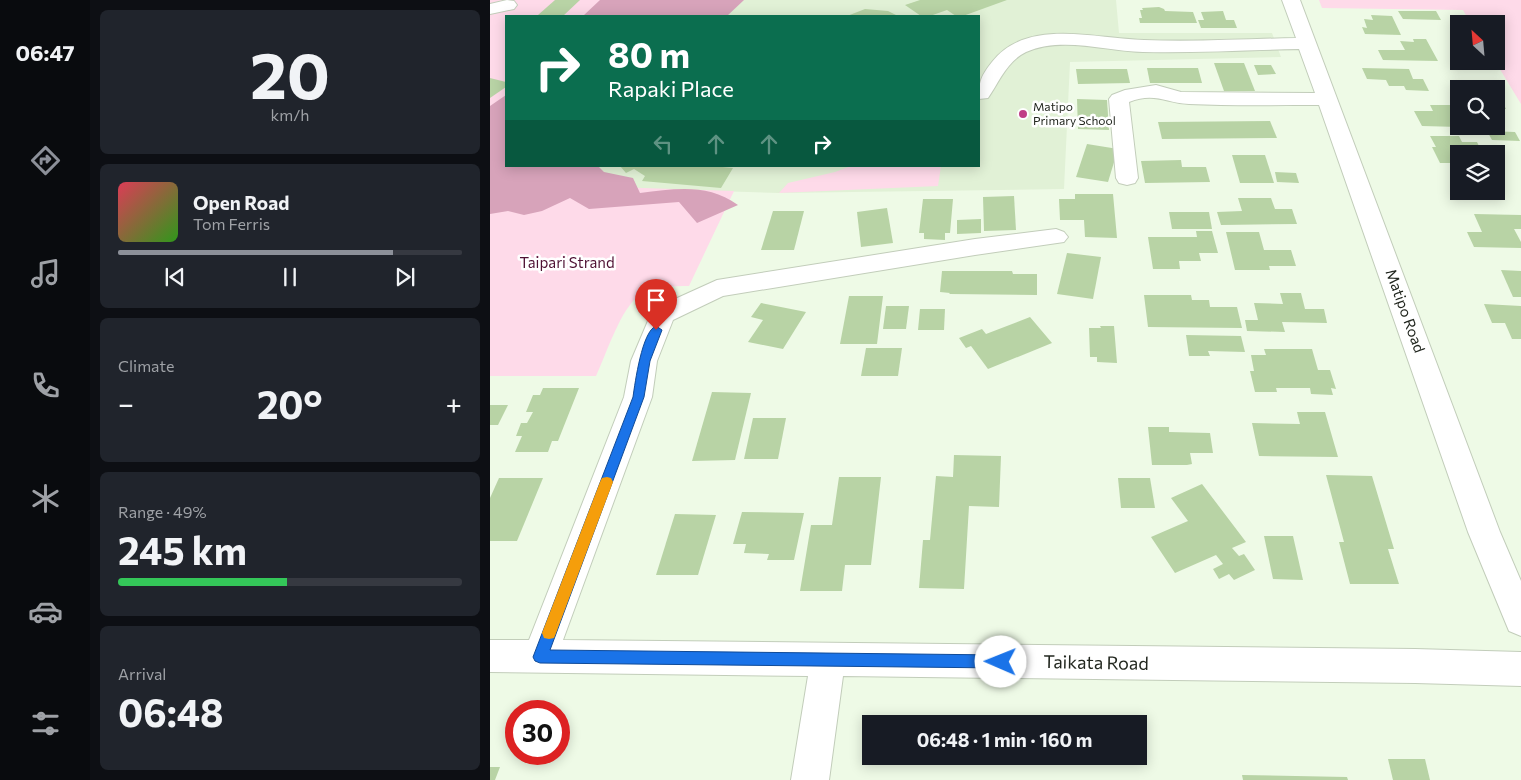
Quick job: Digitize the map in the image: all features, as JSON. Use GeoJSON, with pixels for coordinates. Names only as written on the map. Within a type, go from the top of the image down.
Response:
{"type":"FeatureCollection","features":[{"type":"Feature","properties":{"kind":"street","name":"Matipo Road"},"geometry":{"type":"LineString","coordinates":[[1291,0],[1484,532],[1521,620]]}},
{"type":"Feature","properties":{"kind":"street"},"geometry":{"type":"LineString","coordinates":[[490,9],[508,5]]}},
{"type":"Feature","properties":{"kind":"street"},"geometry":{"type":"LineString","coordinates":[[981,94],[1008,56],[1017,49],[1041,42],[1067,40],[1147,46],[1306,43]]}},
{"type":"Feature","properties":{"kind":"street"},"geometry":{"type":"LineString","coordinates":[[1127,178],[1119,99],[1132,94],[1156,91],[1180,98],[1327,99]]}},
{"type":"Feature","properties":{"kind":"street"},"geometry":{"type":"LineString","coordinates":[[540,657],[638,397],[644,361],[662,314],[717,288],[1056,236]]}},
{"type":"Feature","properties":{"kind":"street","name":"Taikata Road"},"geometry":{"type":"LineString","coordinates":[[490,656],[1415,666],[1521,669]]}},
{"type":"Feature","properties":{"kind":"street"},"geometry":{"type":"LineString","coordinates":[[810,780],[828,660]]}},
{"type":"Feature","properties":{"kind":"shaded area"},"geometry":{"type":"Polygon","coordinates":[[[600,0],[744,0],[728,15],[584,15],[600,0]]]}},
{"type":"Feature","properties":{"kind":"shaded area","name":"Matipo Primary School"},"geometry":{"type":"Polygon","coordinates":[[[724,0],[1116,0],[1119,33],[1272,33],[1281,57],[1070,62],[1064,189],[779,193],[520,185],[539,167],[980,167],[980,15],[707,15],[724,0]]]}},
{"type":"Feature","properties":{"kind":"shaded area"},"geometry":{"type":"Polygon","coordinates":[[[505,96],[505,167],[599,167],[604,172],[633,178],[640,193],[679,189],[703,190],[715,193],[738,205],[697,223],[679,202],[589,209],[570,198],[542,211],[524,215],[508,211],[490,214],[490,106],[505,96]]]}},
{"type":"Feature","properties":{"kind":"green space","name":"Taipari Strand"},"geometry":{"type":"Polygon","coordinates":[[[490,0],[724,0],[707,15],[505,15],[505,167],[521,184],[734,191],[689,286],[664,287],[651,290],[633,301],[620,320],[596,376],[490,376],[490,0]]]}},
{"type":"Feature","properties":{"kind":"green space"},"geometry":{"type":"Polygon","coordinates":[[[1319,0],[1521,0],[1521,104],[1500,70],[1505,70],[1505,15],[1466,15],[1463,10],[1322,8],[1319,0]]]}},
{"type":"Feature","properties":{"kind":"green space"},"geometry":{"type":"Polygon","coordinates":[[[848,167],[941,167],[938,186],[779,193],[788,183],[848,167]]]}},
{"type":"Feature","properties":{"kind":"building"},"geometry":{"type":"Polygon","coordinates":[[[555,0],[580,0],[564,15],[538,15],[555,0]]]}},
{"type":"Feature","properties":{"kind":"building"},"geometry":{"type":"Polygon","coordinates":[[[920,0],[1007,0],[966,15],[954,15],[947,10],[933,15],[920,15],[905,5],[920,0]]]}},
{"type":"Feature","properties":{"kind":"building"},"geometry":{"type":"Polygon","coordinates":[[[1159,7],[1165,11],[1193,12],[1197,23],[1140,23],[1139,18],[1142,18],[1140,10],[1143,10],[1142,8],[1159,7]]]}},
{"type":"Feature","properties":{"kind":"building"},"geometry":{"type":"Polygon","coordinates":[[[865,9],[888,11],[896,15],[850,15],[865,9]]]}},
{"type":"Feature","properties":{"kind":"building"},"geometry":{"type":"Polygon","coordinates":[[[1223,11],[1226,20],[1234,20],[1237,28],[1201,28],[1198,20],[1204,20],[1201,12],[1223,11]]]}},
{"type":"Feature","properties":{"kind":"building"},"geometry":{"type":"Polygon","coordinates":[[[1398,11],[1436,11],[1441,20],[1403,19],[1398,11]]]}},
{"type":"Feature","properties":{"kind":"building"},"geometry":{"type":"Polygon","coordinates":[[[1371,15],[1392,16],[1401,35],[1365,34],[1362,27],[1367,28],[1364,19],[1373,20],[1371,15]]]}},
{"type":"Feature","properties":{"kind":"building"},"geometry":{"type":"Polygon","coordinates":[[[1413,39],[1426,39],[1438,61],[1383,60],[1378,50],[1405,50],[1400,41],[1414,42],[1413,39]]]}},
{"type":"Feature","properties":{"kind":"building"},"geometry":{"type":"Polygon","coordinates":[[[1214,63],[1244,63],[1255,91],[1224,91],[1214,63]]]}},
{"type":"Feature","properties":{"kind":"building"},"geometry":{"type":"Polygon","coordinates":[[[1254,65],[1271,65],[1276,74],[1258,75],[1254,65]]]}},
{"type":"Feature","properties":{"kind":"building"},"geometry":{"type":"Polygon","coordinates":[[[1147,68],[1198,68],[1202,83],[1150,83],[1147,68]]]}},
{"type":"Feature","properties":{"kind":"building"},"geometry":{"type":"Polygon","coordinates":[[[1362,68],[1409,69],[1413,79],[1423,79],[1429,91],[1406,90],[1404,86],[1389,86],[1386,80],[1367,79],[1362,68]]]}},
{"type":"Feature","properties":{"kind":"building"},"geometry":{"type":"Polygon","coordinates":[[[1076,69],[1127,69],[1130,83],[1078,84],[1076,69]]]}},
{"type":"Feature","properties":{"kind":"building"},"geometry":{"type":"Polygon","coordinates":[[[490,78],[505,82],[505,88],[490,98],[490,78]]]}},
{"type":"Feature","properties":{"kind":"building"},"geometry":{"type":"Polygon","coordinates":[[[1077,99],[1107,100],[1109,130],[1078,129],[1077,99]]]}},
{"type":"Feature","properties":{"kind":"building"},"geometry":{"type":"Polygon","coordinates":[[[1430,105],[1450,105],[1450,127],[1422,126],[1414,111],[1433,111],[1430,105]]]}},
{"type":"Feature","properties":{"kind":"building"},"geometry":{"type":"Polygon","coordinates":[[[1270,121],[1277,138],[1162,139],[1158,122],[1270,121]]]}},
{"type":"Feature","properties":{"kind":"building"},"geometry":{"type":"Polygon","coordinates":[[[1505,132],[1515,132],[1520,141],[1492,140],[1489,135],[1505,135],[1505,132]]]}},
{"type":"Feature","properties":{"kind":"building"},"geometry":{"type":"Polygon","coordinates":[[[1430,136],[1459,136],[1462,142],[1477,142],[1478,145],[1450,145],[1450,163],[1440,163],[1432,147],[1436,147],[1430,136]]]}},
{"type":"Feature","properties":{"kind":"building"},"geometry":{"type":"Polygon","coordinates":[[[1087,144],[1118,149],[1108,182],[1076,177],[1087,144]]]}},
{"type":"Feature","properties":{"kind":"building"},"geometry":{"type":"Polygon","coordinates":[[[1232,155],[1265,155],[1274,183],[1240,183],[1232,155]]]}},
{"type":"Feature","properties":{"kind":"building"},"geometry":{"type":"Polygon","coordinates":[[[1181,160],[1182,167],[1206,167],[1210,182],[1145,183],[1141,161],[1181,160]]]}},
{"type":"Feature","properties":{"kind":"building"},"geometry":{"type":"Polygon","coordinates":[[[621,167],[733,168],[721,188],[642,181],[645,176],[634,169],[626,173],[621,167]]]}},
{"type":"Feature","properties":{"kind":"building"},"geometry":{"type":"Polygon","coordinates":[[[1275,172],[1296,173],[1299,183],[1277,182],[1275,172]]]}},
{"type":"Feature","properties":{"kind":"building"},"geometry":{"type":"Polygon","coordinates":[[[1075,194],[1113,194],[1117,238],[1085,237],[1084,220],[1060,220],[1059,199],[1075,199],[1075,194]]]}},
{"type":"Feature","properties":{"kind":"building"},"geometry":{"type":"Polygon","coordinates":[[[1014,196],[1016,230],[984,231],[983,197],[1014,196]]]}},
{"type":"Feature","properties":{"kind":"building"},"geometry":{"type":"Polygon","coordinates":[[[1238,198],[1271,198],[1275,209],[1292,209],[1297,224],[1221,225],[1217,212],[1242,211],[1238,198]]]}},
{"type":"Feature","properties":{"kind":"building"},"geometry":{"type":"Polygon","coordinates":[[[923,199],[953,199],[950,233],[945,233],[945,240],[924,239],[924,233],[919,233],[923,199]]]}},
{"type":"Feature","properties":{"kind":"building"},"geometry":{"type":"Polygon","coordinates":[[[887,208],[893,243],[861,247],[857,212],[887,208]]]}},
{"type":"Feature","properties":{"kind":"building"},"geometry":{"type":"Polygon","coordinates":[[[773,211],[804,211],[794,250],[761,250],[773,211]]]}},
{"type":"Feature","properties":{"kind":"building"},"geometry":{"type":"Polygon","coordinates":[[[1169,212],[1209,212],[1212,229],[1172,229],[1169,212]]]}},
{"type":"Feature","properties":{"kind":"building"},"geometry":{"type":"Polygon","coordinates":[[[1474,214],[1521,215],[1521,229],[1514,229],[1521,242],[1521,248],[1474,247],[1467,232],[1482,232],[1474,214]]]}},
{"type":"Feature","properties":{"kind":"building"},"geometry":{"type":"Polygon","coordinates":[[[981,219],[981,233],[957,234],[957,220],[981,219]]]}},
{"type":"Feature","properties":{"kind":"building"},"geometry":{"type":"Polygon","coordinates":[[[1196,231],[1212,231],[1218,253],[1199,253],[1201,261],[1179,261],[1180,269],[1153,269],[1148,237],[1197,237],[1196,231]]]}},
{"type":"Feature","properties":{"kind":"building"},"geometry":{"type":"Polygon","coordinates":[[[1226,232],[1259,232],[1264,250],[1291,250],[1296,266],[1269,266],[1270,270],[1235,270],[1226,232]]]}},
{"type":"Feature","properties":{"kind":"building"},"geometry":{"type":"Polygon","coordinates":[[[1067,253],[1101,257],[1093,299],[1057,294],[1067,253]]]}},
{"type":"Feature","properties":{"kind":"building"},"geometry":{"type":"Polygon","coordinates":[[[1501,270],[1521,271],[1521,297],[1513,297],[1501,270]]]}},
{"type":"Feature","properties":{"kind":"building"},"geometry":{"type":"Polygon","coordinates":[[[942,271],[1012,271],[1013,274],[1037,274],[1037,295],[949,294],[940,292],[942,271]]]}},
{"type":"Feature","properties":{"kind":"building"},"geometry":{"type":"Polygon","coordinates":[[[1280,293],[1301,293],[1305,309],[1324,309],[1327,323],[1282,322],[1285,332],[1247,331],[1245,320],[1258,320],[1254,303],[1283,304],[1280,293]]]}},
{"type":"Feature","properties":{"kind":"building"},"geometry":{"type":"Polygon","coordinates":[[[1144,295],[1191,295],[1192,300],[1209,300],[1210,307],[1237,307],[1242,328],[1148,327],[1144,295]]]}},
{"type":"Feature","properties":{"kind":"building"},"geometry":{"type":"Polygon","coordinates":[[[849,296],[883,296],[877,344],[840,344],[849,296]]]}},
{"type":"Feature","properties":{"kind":"building"},"geometry":{"type":"Polygon","coordinates":[[[761,303],[806,312],[783,349],[748,342],[763,320],[751,317],[761,303]]]}},
{"type":"Feature","properties":{"kind":"building"},"geometry":{"type":"Polygon","coordinates":[[[1484,304],[1521,306],[1521,339],[1512,339],[1505,323],[1492,323],[1484,304]]]}},
{"type":"Feature","properties":{"kind":"building"},"geometry":{"type":"Polygon","coordinates":[[[886,306],[909,306],[906,329],[883,329],[886,306]]]}},
{"type":"Feature","properties":{"kind":"building"},"geometry":{"type":"Polygon","coordinates":[[[920,309],[945,309],[944,330],[918,330],[920,309]]]}},
{"type":"Feature","properties":{"kind":"building"},"geometry":{"type":"Polygon","coordinates":[[[1030,317],[1052,343],[988,369],[971,346],[966,348],[959,338],[982,329],[986,334],[1030,317]]]}},
{"type":"Feature","properties":{"kind":"building"},"geometry":{"type":"Polygon","coordinates":[[[1100,326],[1114,326],[1117,363],[1097,362],[1097,357],[1090,357],[1089,328],[1101,328],[1100,326]]]}},
{"type":"Feature","properties":{"kind":"building"},"geometry":{"type":"Polygon","coordinates":[[[1186,335],[1241,336],[1245,352],[1208,351],[1210,356],[1189,356],[1186,335]]]}},
{"type":"Feature","properties":{"kind":"building"},"geometry":{"type":"Polygon","coordinates":[[[866,348],[902,348],[898,376],[861,376],[866,348]]]}},
{"type":"Feature","properties":{"kind":"building"},"geometry":{"type":"Polygon","coordinates":[[[1264,349],[1312,349],[1318,370],[1330,370],[1336,389],[1331,388],[1333,395],[1311,394],[1310,388],[1276,388],[1277,392],[1255,392],[1250,371],[1254,371],[1251,355],[1266,355],[1264,349]]]}},
{"type":"Feature","properties":{"kind":"building"},"geometry":{"type":"Polygon","coordinates":[[[543,388],[579,388],[558,441],[552,441],[548,452],[515,452],[522,436],[516,436],[521,423],[527,423],[533,412],[526,412],[533,395],[540,395],[543,388]]]}},
{"type":"Feature","properties":{"kind":"building"},"geometry":{"type":"Polygon","coordinates":[[[712,392],[751,393],[735,460],[692,461],[712,392]]]}},
{"type":"Feature","properties":{"kind":"building"},"geometry":{"type":"Polygon","coordinates":[[[490,405],[508,405],[498,425],[490,425],[490,405]]]}},
{"type":"Feature","properties":{"kind":"building"},"geometry":{"type":"Polygon","coordinates":[[[1297,412],[1325,412],[1338,457],[1259,456],[1252,423],[1300,424],[1297,412]]]}},
{"type":"Feature","properties":{"kind":"building"},"geometry":{"type":"Polygon","coordinates":[[[753,418],[786,418],[778,459],[744,459],[753,418]]]}},
{"type":"Feature","properties":{"kind":"building"},"geometry":{"type":"Polygon","coordinates":[[[1148,427],[1169,427],[1169,432],[1210,433],[1213,453],[1190,453],[1192,464],[1187,465],[1152,465],[1148,427]]]}},
{"type":"Feature","properties":{"kind":"building"},"geometry":{"type":"Polygon","coordinates":[[[954,455],[1001,456],[999,507],[969,506],[964,589],[919,588],[923,540],[930,540],[936,476],[953,477],[954,455]]]}},
{"type":"Feature","properties":{"kind":"building"},"geometry":{"type":"Polygon","coordinates":[[[1326,475],[1372,476],[1394,549],[1388,549],[1399,584],[1350,584],[1339,542],[1344,542],[1326,475]]]}},
{"type":"Feature","properties":{"kind":"building"},"geometry":{"type":"Polygon","coordinates":[[[839,477],[881,477],[871,565],[845,565],[842,591],[800,591],[811,525],[832,525],[839,477]]]}},
{"type":"Feature","properties":{"kind":"building"},"geometry":{"type":"Polygon","coordinates":[[[499,478],[543,478],[517,541],[490,541],[490,498],[499,478]]]}},
{"type":"Feature","properties":{"kind":"building"},"geometry":{"type":"Polygon","coordinates":[[[1118,478],[1150,478],[1155,508],[1121,508],[1118,478]]]}},
{"type":"Feature","properties":{"kind":"building"},"geometry":{"type":"Polygon","coordinates":[[[1202,484],[1246,542],[1232,548],[1239,556],[1244,554],[1255,570],[1234,580],[1229,574],[1219,579],[1213,569],[1223,564],[1216,555],[1175,573],[1151,537],[1188,521],[1171,498],[1202,484]]]}},
{"type":"Feature","properties":{"kind":"building"},"geometry":{"type":"Polygon","coordinates":[[[742,512],[804,513],[794,560],[767,560],[769,554],[744,553],[746,544],[733,544],[742,512]]]}},
{"type":"Feature","properties":{"kind":"building"},"geometry":{"type":"Polygon","coordinates":[[[675,514],[716,515],[698,575],[656,575],[675,514]]]}},
{"type":"Feature","properties":{"kind":"building"},"geometry":{"type":"Polygon","coordinates":[[[1264,536],[1293,536],[1303,580],[1273,579],[1264,536]]]}},
{"type":"Feature","properties":{"kind":"building"},"geometry":{"type":"Polygon","coordinates":[[[1388,759],[1425,759],[1430,780],[1393,780],[1388,759]]]}},
{"type":"Feature","properties":{"kind":"building"},"geometry":{"type":"Polygon","coordinates":[[[490,767],[500,767],[495,780],[490,780],[490,767]]]}},
{"type":"Feature","properties":{"kind":"building"},"geometry":{"type":"Polygon","coordinates":[[[1242,775],[1347,777],[1348,780],[1243,780],[1242,775]]]}},
{"type":"Feature","properties":{"kind":"slow traffic"},"geometry":{"type":"LineString","coordinates":[[549,633],[607,482]]}},
{"type":"Feature","properties":{"kind":"place","name":"Matipo Primary School"},"geometry":{"type":"Point","coordinates":[1023,114]}},
{"type":"Feature","properties":{"kind":"route"},"geometry":{"type":"LineString","coordinates":[[656,330],[644,361],[638,397],[540,657],[1001,662]]}}]}
